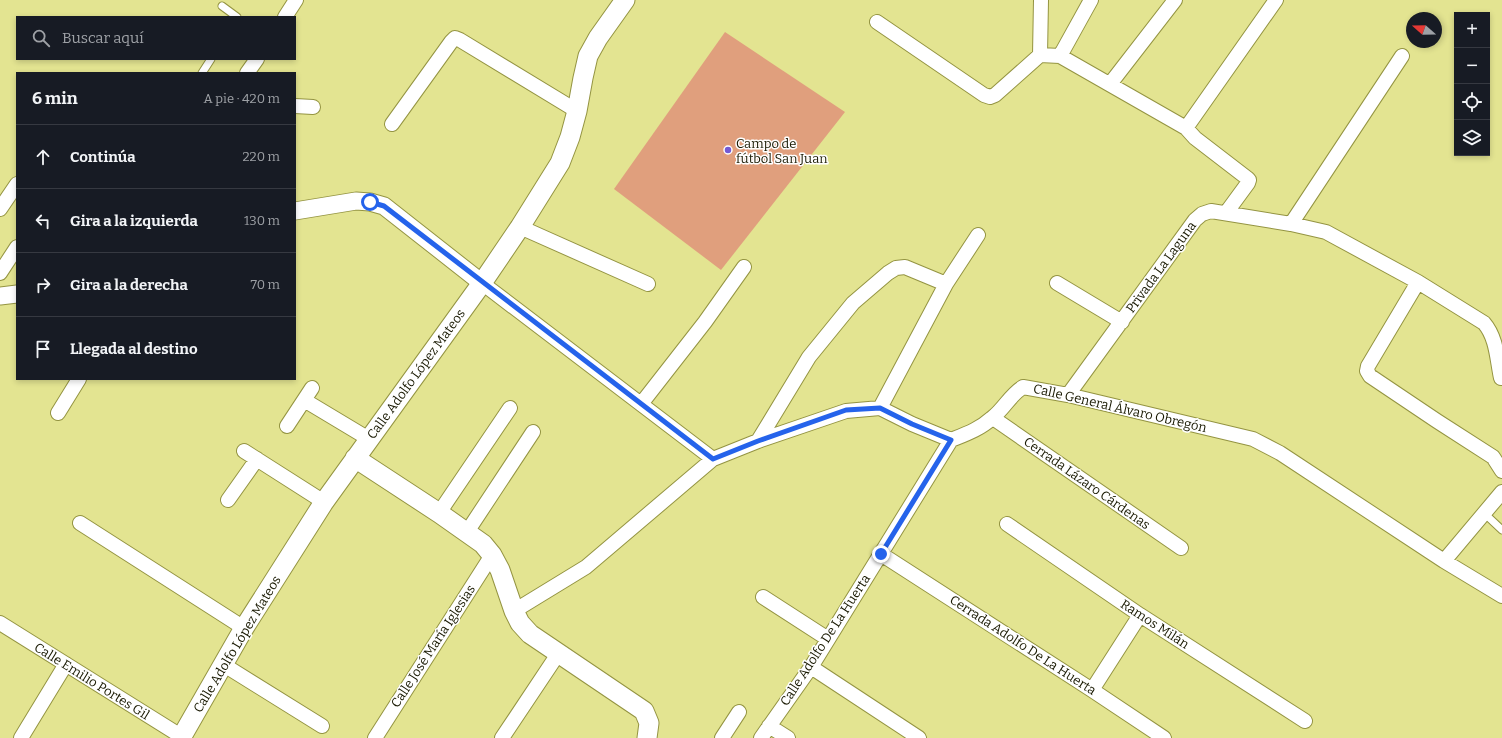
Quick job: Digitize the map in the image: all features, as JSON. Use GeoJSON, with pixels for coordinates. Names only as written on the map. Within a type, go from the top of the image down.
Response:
{"type":"FeatureCollection","features":[{"type":"Feature","properties":{"kind":"main road","name":"Calle Adolfo López Mateos"},"geometry":{"type":"LineString","coordinates":[[182,738],[244,628],[324,502],[482,283],[520,227],[560,163],[570,137],[577,111],[582,78],[588,56],[598,38],[625,0]]}},
{"type":"Feature","properties":{"kind":"main road"},"geometry":{"type":"LineString","coordinates":[[355,458],[483,544],[492,555],[500,570],[514,611],[520,623],[530,634],[558,654],[644,711],[649,723],[647,738]]}},
{"type":"Feature","properties":{"kind":"street"},"geometry":{"type":"LineString","coordinates":[[286,16],[296,0]]}},
{"type":"Feature","properties":{"kind":"street"},"geometry":{"type":"LineString","coordinates":[[1040,55],[1041,0]]}},
{"type":"Feature","properties":{"kind":"street"},"geometry":{"type":"LineString","coordinates":[[1060,56],[1091,0]]}},
{"type":"Feature","properties":{"kind":"street"},"geometry":{"type":"LineString","coordinates":[[1110,84],[1175,0]]}},
{"type":"Feature","properties":{"kind":"street"},"geometry":{"type":"LineString","coordinates":[[1186,128],[1276,0]]}},
{"type":"Feature","properties":{"kind":"street"},"geometry":{"type":"LineString","coordinates":[[877,22],[984,95],[990,97],[995,95],[1040,55],[1060,56],[1186,128],[1195,138],[1249,180],[1226,213]]}},
{"type":"Feature","properties":{"kind":"street"},"geometry":{"type":"LineString","coordinates":[[392,124],[455,38],[577,111]]}},
{"type":"Feature","properties":{"kind":"street"},"geometry":{"type":"LineString","coordinates":[[1291,224],[1402,56]]}},
{"type":"Feature","properties":{"kind":"street"},"geometry":{"type":"LineString","coordinates":[[248,72],[255,60]]}},
{"type":"Feature","properties":{"kind":"street"},"geometry":{"type":"LineString","coordinates":[[296,106],[313,107]]}},
{"type":"Feature","properties":{"kind":"street"},"geometry":{"type":"LineString","coordinates":[[0,209],[16,185]]}},
{"type":"Feature","properties":{"kind":"street"},"geometry":{"type":"LineString","coordinates":[[296,211],[356,201],[370,202],[384,206],[482,283],[713,459]]}},
{"type":"Feature","properties":{"kind":"street","name":"Privada La Laguna"},"geometry":{"type":"LineString","coordinates":[[1068,395],[1195,220],[1202,214],[1211,211],[1291,224],[1326,232],[1418,282],[1484,323],[1493,337],[1501,378]]}},
{"type":"Feature","properties":{"kind":"street"},"geometry":{"type":"LineString","coordinates":[[520,227],[648,284]]}},
{"type":"Feature","properties":{"kind":"street"},"geometry":{"type":"LineString","coordinates":[[880,408],[946,284],[978,235]]}},
{"type":"Feature","properties":{"kind":"street"},"geometry":{"type":"LineString","coordinates":[[0,273],[16,249]]}},
{"type":"Feature","properties":{"kind":"street"},"geometry":{"type":"LineString","coordinates":[[642,404],[705,322],[744,267]]}},
{"type":"Feature","properties":{"kind":"street"},"geometry":{"type":"LineString","coordinates":[[758,441],[809,357],[853,303],[888,273],[896,268],[905,267],[946,284]]}},
{"type":"Feature","properties":{"kind":"street"},"geometry":{"type":"LineString","coordinates":[[1418,282],[1368,366],[1367,371],[1370,376],[1418,409],[1493,457],[1502,471]]}},
{"type":"Feature","properties":{"kind":"street"},"geometry":{"type":"LineString","coordinates":[[1057,283],[1122,322]]}},
{"type":"Feature","properties":{"kind":"street"},"geometry":{"type":"LineString","coordinates":[[0,296],[16,294]]}},
{"type":"Feature","properties":{"kind":"street"},"geometry":{"type":"LineString","coordinates":[[58,413],[78,380]]}},
{"type":"Feature","properties":{"kind":"street","name":"Calle General Álvaro Obregón"},"geometry":{"type":"LineString","coordinates":[[951,440],[976,430],[993,418],[1017,390],[1023,387],[1068,395],[1253,439],[1280,453],[1444,561],[1502,596]]}},
{"type":"Feature","properties":{"kind":"street"},"geometry":{"type":"LineString","coordinates":[[287,426],[312,388]]}},
{"type":"Feature","properties":{"kind":"street"},"geometry":{"type":"LineString","coordinates":[[304,400],[369,439]]}},
{"type":"Feature","properties":{"kind":"street"},"geometry":{"type":"LineString","coordinates":[[439,513],[510,408]]}},
{"type":"Feature","properties":{"kind":"street"},"geometry":{"type":"LineString","coordinates":[[514,611],[586,567],[713,459],[758,441],[846,410],[880,408],[912,424],[951,440]]}},
{"type":"Feature","properties":{"kind":"street","name":"Cerrada Lázaro Cárdenas"},"geometry":{"type":"LineString","coordinates":[[993,418],[1181,548]]}},
{"type":"Feature","properties":{"kind":"street"},"geometry":{"type":"LineString","coordinates":[[467,532],[534,432]]}},
{"type":"Feature","properties":{"kind":"street","name":"Calle Adolfo De La Huerta"},"geometry":{"type":"LineString","coordinates":[[760,738],[811,667],[951,440]]}},
{"type":"Feature","properties":{"kind":"street"},"geometry":{"type":"LineString","coordinates":[[244,451],[324,502]]}},
{"type":"Feature","properties":{"kind":"street"},"geometry":{"type":"LineString","coordinates":[[228,500],[257,459]]}},
{"type":"Feature","properties":{"kind":"street"},"geometry":{"type":"LineString","coordinates":[[1444,561],[1502,492]]}},
{"type":"Feature","properties":{"kind":"street"},"geometry":{"type":"LineString","coordinates":[[80,523],[244,628]]}},
{"type":"Feature","properties":{"kind":"street","name":"Ramos Milán"},"geometry":{"type":"LineString","coordinates":[[1006,524],[1140,615],[1305,721]]}},
{"type":"Feature","properties":{"kind":"street","name":"Cerrada Adolfo De La Huerta"},"geometry":{"type":"LineString","coordinates":[[881,554],[1164,738]]}},
{"type":"Feature","properties":{"kind":"street","name":"Calle José María Iglesias"},"geometry":{"type":"LineString","coordinates":[[375,738],[492,555]]}},
{"type":"Feature","properties":{"kind":"street"},"geometry":{"type":"LineString","coordinates":[[763,598],[828,638]]}},
{"type":"Feature","properties":{"kind":"street"},"geometry":{"type":"LineString","coordinates":[[1092,690],[1140,615]]}},
{"type":"Feature","properties":{"kind":"street","name":"Calle Emilio Portes Gil"},"geometry":{"type":"LineString","coordinates":[[0,623],[182,738]]}},
{"type":"Feature","properties":{"kind":"street"},"geometry":{"type":"LineString","coordinates":[[502,738],[558,654]]}},
{"type":"Feature","properties":{"kind":"street"},"geometry":{"type":"LineString","coordinates":[[21,738],[66,664]]}},
{"type":"Feature","properties":{"kind":"street"},"geometry":{"type":"LineString","coordinates":[[224,665],[322,726]]}},
{"type":"Feature","properties":{"kind":"street"},"geometry":{"type":"LineString","coordinates":[[811,667],[919,738]]}},
{"type":"Feature","properties":{"kind":"street"},"geometry":{"type":"LineString","coordinates":[[722,738],[739,712]]}},
{"type":"Feature","properties":{"kind":"street"},"geometry":{"type":"LineString","coordinates":[[769,726],[788,738]]}},
{"type":"Feature","properties":{"kind":"lane"},"geometry":{"type":"LineString","coordinates":[[222,6],[236,16]]}},
{"type":"Feature","properties":{"kind":"lane"},"geometry":{"type":"LineString","coordinates":[[203,72],[210,60]]}},
{"type":"Feature","properties":{"kind":"lane"},"geometry":{"type":"LineString","coordinates":[[1484,513],[1502,530]]}},
{"type":"Feature","properties":{"kind":"shaded area","name":"Campo de fútbol San Juan"},"geometry":{"type":"Polygon","coordinates":[[[725,32],[845,112],[721,270],[614,189],[725,32]]]}},
{"type":"Feature","properties":{"kind":"place","name":"Campo de fútbol San Juan"},"geometry":{"type":"Point","coordinates":[728,150]}},
{"type":"Feature","properties":{"kind":"route"},"geometry":{"type":"LineString","coordinates":[[370,202],[384,206],[482,283],[713,459],[758,441],[846,410],[880,408],[912,424],[951,440],[881,554]]}}]}
